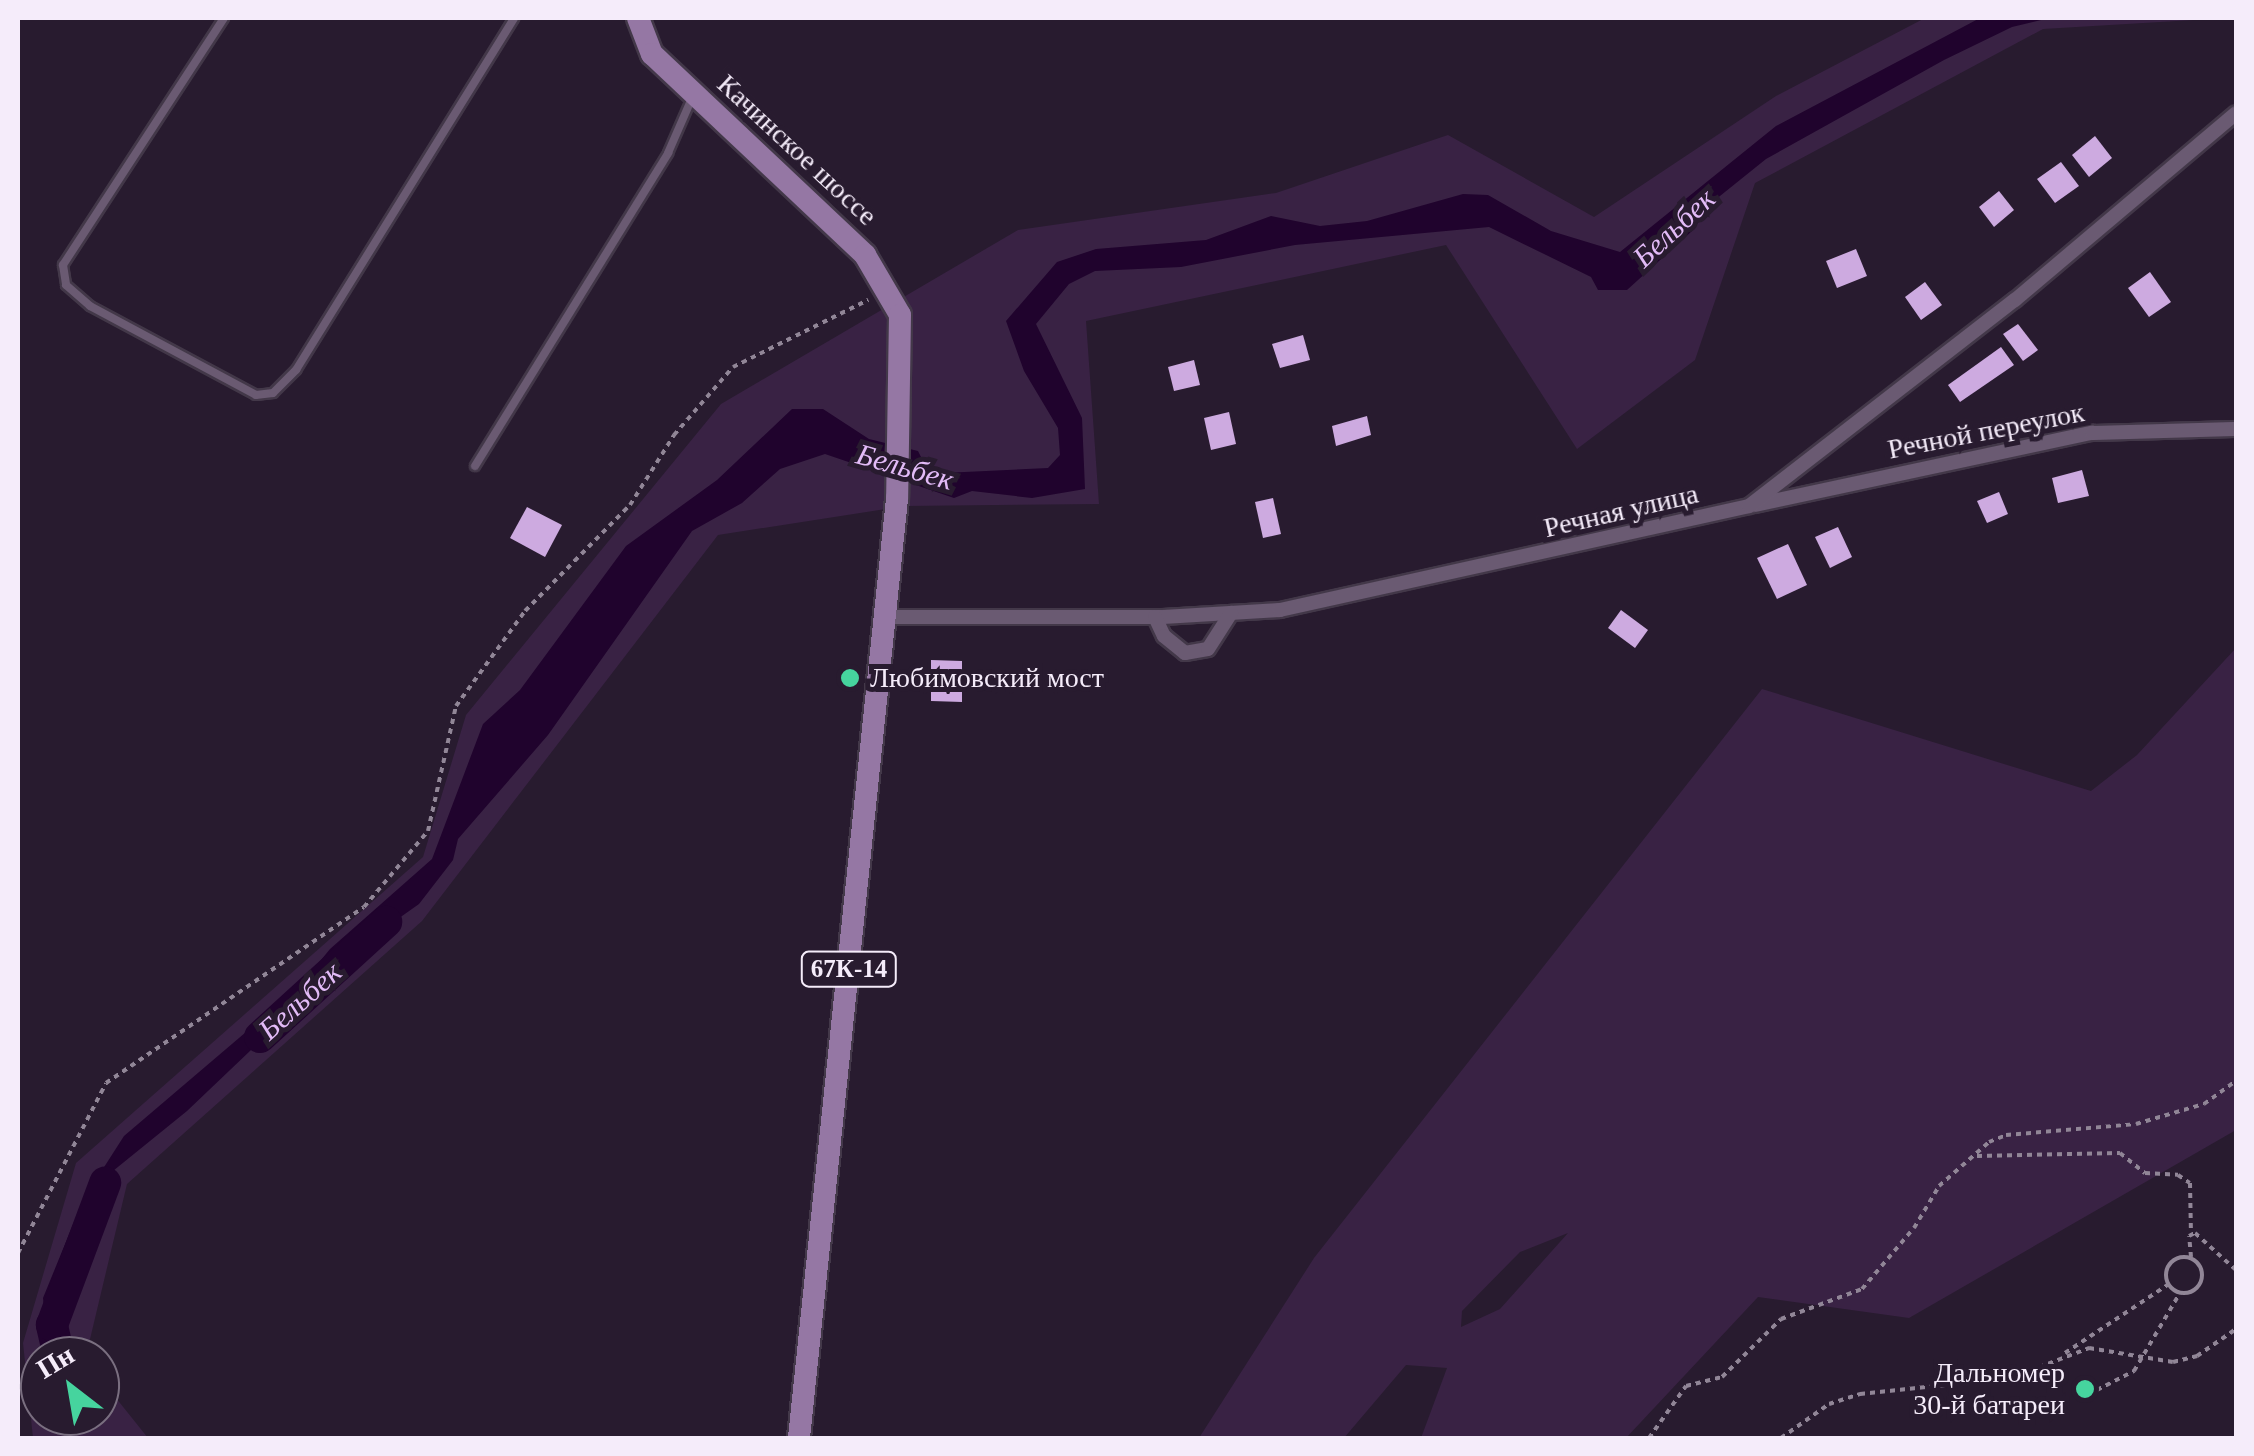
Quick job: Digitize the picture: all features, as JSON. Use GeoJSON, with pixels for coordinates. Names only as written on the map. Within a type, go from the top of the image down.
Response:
{"type":"FeatureCollection","features":[{"type":"Feature","properties":{"kind":"main road","name":"Качинское шоссе"},"geometry":{"type":"LineString","coordinates":[[638,18],[652,54],[864,255],[900,316],[904,394],[897,499],[882,617]]}},
{"type":"Feature","properties":{"kind":"main road","name":"67К-14"},"geometry":{"type":"LineString","coordinates":[[799,1438],[882,617]]}},
{"type":"Feature","properties":{"kind":"street","name":"Речная улица"},"geometry":{"type":"LineString","coordinates":[[882,617],[1155,617],[1299,606],[1748,506],[2015,300],[2236,113]]}},
{"type":"Feature","properties":{"kind":"street","name":"Речной переулок"},"geometry":{"type":"LineString","coordinates":[[1748,506],[2092,433],[2236,429]]}},
{"type":"Feature","properties":{"kind":"street"},"geometry":{"type":"LineString","coordinates":[[1155,617],[1164,636],[1184,653],[1208,650],[1230,613]]}},
{"type":"Feature","properties":{"kind":"lane"},"geometry":{"type":"LineString","coordinates":[[224,18],[62,265],[66,285],[90,306],[256,395],[273,393],[296,370],[514,18]]}},
{"type":"Feature","properties":{"kind":"lane"},"geometry":{"type":"LineString","coordinates":[[475,466],[668,153],[694,94]]}},
{"type":"Feature","properties":{"kind":"path"},"geometry":{"type":"LineString","coordinates":[[18,1253],[106,1083],[364,907],[428,832],[456,706],[525,611],[630,505],[674,434],[733,367],[885,290]]}},
{"type":"Feature","properties":{"kind":"path"},"geometry":{"type":"LineString","coordinates":[[1649,1438],[1686,1386],[1722,1377],[1781,1318],[1862,1289],[1914,1228],[1938,1186],[1975,1154],[2006,1135],[2136,1124],[2204,1104],[2236,1081]]}},
{"type":"Feature","properties":{"kind":"path"},"geometry":{"type":"LineString","coordinates":[[1975,1154],[1983,1160],[2120,1153],[2145,1173],[2178,1175],[2190,1183],[2190,1258],[2203,1278],[2197,1289],[2180,1293],[2144,1360],[2098,1390]]}},
{"type":"Feature","properties":{"kind":"path"},"geometry":{"type":"LineString","coordinates":[[2191,1233],[2236,1270]]}},
{"type":"Feature","properties":{"kind":"path"},"geometry":{"type":"LineString","coordinates":[[2168,1284],[2170,1264],[2190,1258]]}},
{"type":"Feature","properties":{"kind":"path"},"geometry":{"type":"LineString","coordinates":[[2168,1284],[2180,1293]]}},
{"type":"Feature","properties":{"kind":"path"},"geometry":{"type":"LineString","coordinates":[[2061,1356],[2168,1284]]}},
{"type":"Feature","properties":{"kind":"path"},"geometry":{"type":"LineString","coordinates":[[1781,1438],[1829,1404],[1860,1394],[2011,1378],[2089,1348],[2144,1360],[2198,1356],[2236,1328]]}},
{"type":"Feature","properties":{"kind":"shaded area"},"geometry":{"type":"Polygon","coordinates":[[[1925,18],[2227,18],[2043,29],[1755,183],[1695,360],[1577,449],[1446,245],[1086,321],[1099,504],[905,506],[718,535],[422,921],[127,1184],[91,1336],[25,1336],[76,1163],[423,857],[466,715],[721,404],[1018,230],[1276,193],[1448,135],[1594,217],[1776,96],[1925,18]]]}},
{"type":"Feature","properties":{"kind":"shaded area"},"geometry":{"type":"Polygon","coordinates":[[[2236,648],[2236,1130],[1909,1318],[1758,1297],[1626,1438],[1421,1438],[1447,1368],[1406,1365],[1344,1438],[1199,1438],[1314,1258],[1762,689],[2091,791],[2137,755],[2236,648]],[[1568,1233],[1520,1252],[1462,1311],[1461,1327],[1500,1309],[1568,1233]]]}},
{"type":"Feature","properties":{"kind":"shaded area"},"geometry":{"type":"Polygon","coordinates":[[[120,1403],[148,1438],[33,1438],[120,1436],[120,1403]]]}},
{"type":"Feature","properties":{"kind":"water","name":"Бельбек"},"geometry":{"type":"Polygon","coordinates":[[[1980,18],[2049,18],[2012,27],[1944,60],[1766,159],[1715,200],[1692,231],[1627,290],[1598,290],[1591,277],[1489,227],[1295,245],[1181,267],[1095,271],[1069,284],[1036,324],[1082,418],[1085,489],[1032,498],[972,491],[954,498],[825,454],[780,469],[742,503],[692,531],[548,735],[458,839],[453,860],[419,904],[361,945],[187,1111],[108,1175],[110,1198],[91,1221],[60,1303],[60,1336],[47,1336],[43,1298],[83,1200],[124,1136],[299,987],[330,949],[432,859],[483,724],[520,690],[626,546],[717,480],[792,409],[823,409],[869,439],[918,451],[925,465],[943,473],[1048,468],[1060,455],[1058,428],[1024,371],[1006,321],[1057,262],[1096,249],[1206,240],[1271,216],[1320,226],[1367,221],[1463,194],[1488,195],[1551,231],[1620,252],[1776,126],[1980,18]]]}},
{"type":"Feature","properties":{"kind":"building"},"geometry":{"type":"Polygon","coordinates":[[[2095,136],[2112,158],[2089,177],[2072,155],[2095,136]]]}},
{"type":"Feature","properties":{"kind":"building"},"geometry":{"type":"Polygon","coordinates":[[[2061,162],[2079,186],[2055,203],[2037,179],[2061,162]]]}},
{"type":"Feature","properties":{"kind":"building"},"geometry":{"type":"Polygon","coordinates":[[[1999,191],[2014,210],[1994,227],[1979,207],[1999,191]]]}},
{"type":"Feature","properties":{"kind":"building"},"geometry":{"type":"Polygon","coordinates":[[[1856,249],[1867,276],[1837,288],[1826,261],[1856,249]]]}},
{"type":"Feature","properties":{"kind":"building"},"geometry":{"type":"Polygon","coordinates":[[[2150,272],[2171,302],[2149,317],[2128,288],[2150,272]]]}},
{"type":"Feature","properties":{"kind":"building"},"geometry":{"type":"Polygon","coordinates":[[[1925,282],[1942,305],[1921,320],[1905,297],[1925,282]]]}},
{"type":"Feature","properties":{"kind":"building"},"geometry":{"type":"Polygon","coordinates":[[[2018,324],[2038,350],[2023,361],[2003,334],[2018,324]]]}},
{"type":"Feature","properties":{"kind":"building"},"geometry":{"type":"Polygon","coordinates":[[[1303,335],[1310,360],[1280,368],[1272,344],[1303,335]]]}},
{"type":"Feature","properties":{"kind":"building"},"geometry":{"type":"Polygon","coordinates":[[[2001,347],[2014,365],[1960,402],[1948,385],[2001,347]]]}},
{"type":"Feature","properties":{"kind":"building"},"geometry":{"type":"Polygon","coordinates":[[[1194,360],[1200,385],[1174,391],[1168,367],[1194,360]]]}},
{"type":"Feature","properties":{"kind":"building"},"geometry":{"type":"Polygon","coordinates":[[[1229,412],[1236,444],[1211,450],[1204,418],[1229,412]]]}},
{"type":"Feature","properties":{"kind":"building"},"geometry":{"type":"Polygon","coordinates":[[[1367,416],[1371,435],[1336,446],[1332,426],[1367,416]]]}},
{"type":"Feature","properties":{"kind":"building"},"geometry":{"type":"Polygon","coordinates":[[[2082,470],[2089,496],[2058,503],[2052,478],[2082,470]]]}},
{"type":"Feature","properties":{"kind":"building"},"geometry":{"type":"Polygon","coordinates":[[[1999,492],[2008,514],[1987,523],[1977,501],[1999,492]]]}},
{"type":"Feature","properties":{"kind":"building"},"geometry":{"type":"Polygon","coordinates":[[[1273,498],[1281,534],[1263,538],[1255,502],[1273,498]]]}},
{"type":"Feature","properties":{"kind":"building"},"geometry":{"type":"Polygon","coordinates":[[[527,507],[562,525],[545,557],[510,538],[527,507]]]}},
{"type":"Feature","properties":{"kind":"building"},"geometry":{"type":"Polygon","coordinates":[[[1838,527],[1852,557],[1830,568],[1815,537],[1838,527]]]}},
{"type":"Feature","properties":{"kind":"building"},"geometry":{"type":"Polygon","coordinates":[[[1788,544],[1807,585],[1777,599],[1757,558],[1788,544]]]}},
{"type":"Feature","properties":{"kind":"building"},"geometry":{"type":"Polygon","coordinates":[[[1621,610],[1648,630],[1635,648],[1608,628],[1621,610]]]}},
{"type":"Feature","properties":{"kind":"building"},"geometry":{"type":"Polygon","coordinates":[[[931,660],[962,661],[962,702],[931,701],[931,660]]]}},
{"type":"Feature","properties":{"kind":"waterway","name":"Бельбек"},"geometry":{"type":"LineString","coordinates":[[260,1037],[386,922]]}},
{"type":"Feature","properties":{"kind":"waterway","name":"Бельбек"},"geometry":{"type":"LineString","coordinates":[[54,1336],[52,1325],[105,1183]]}},
{"type":"Feature","properties":{"kind":"place","name":"Любимовский мост"},"geometry":{"type":"Point","coordinates":[850,678]}},
{"type":"Feature","properties":{"kind":"place","name":"Дальномер 30-й батареи"},"geometry":{"type":"Point","coordinates":[2085,1389]}}]}
